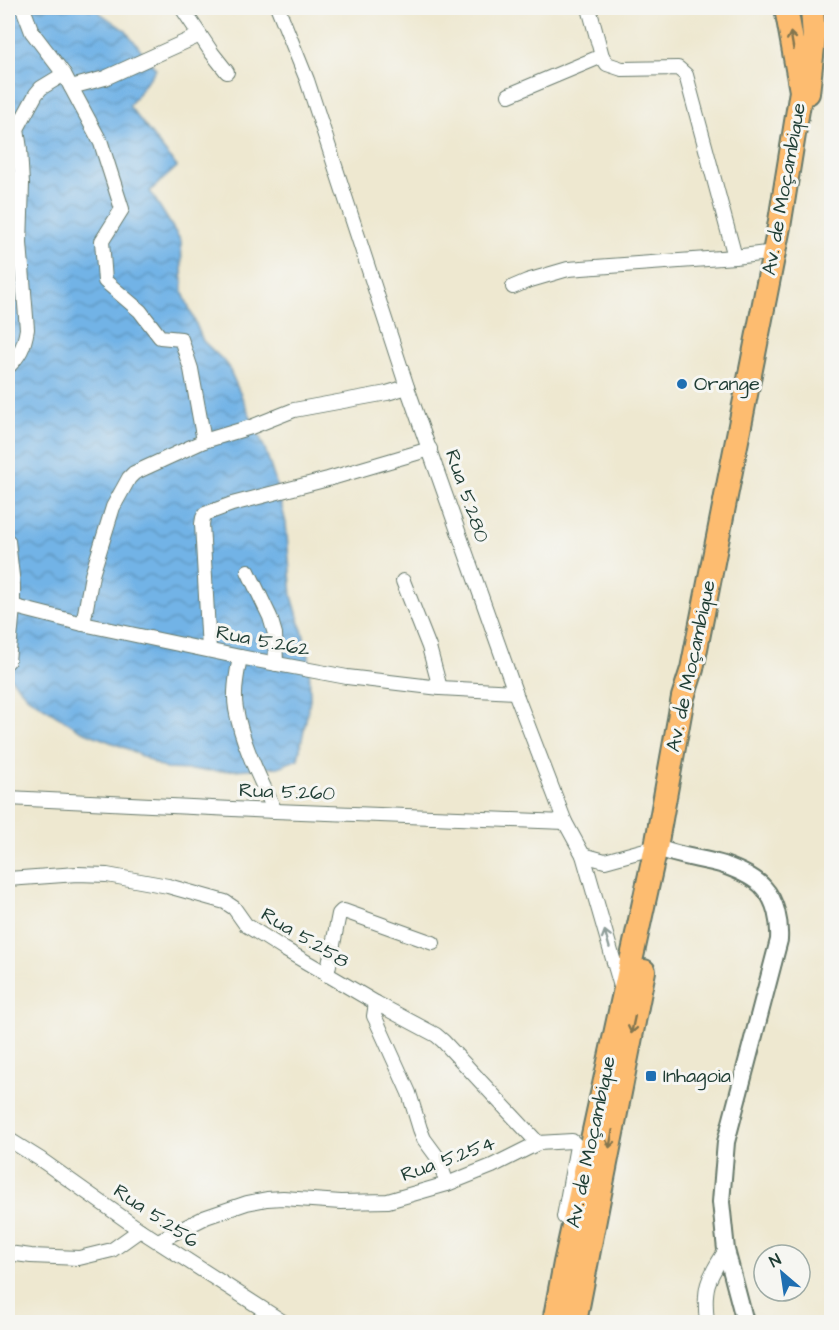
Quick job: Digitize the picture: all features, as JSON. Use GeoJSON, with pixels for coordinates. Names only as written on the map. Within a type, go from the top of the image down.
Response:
{"type":"FeatureCollection","features":[{"type":"Feature","properties":{"kind":"highway","name":"Av. de Moçambique"},"geometry":{"type":"LineString","coordinates":[[575,1323],[611,1139],[662,850],[683,697],[692,669],[774,252],[801,91],[786,8]]}},
{"type":"Feature","properties":{"kind":"highway","name":"Av. de Moçambique"},"geometry":{"type":"LineString","coordinates":[[554,1323],[623,995],[662,850],[697,693],[788,226],[808,93],[814,38],[813,8]]}},
{"type":"Feature","properties":{"kind":"street"},"geometry":{"type":"LineString","coordinates":[[23,8],[32,32],[64,74],[101,143],[122,209],[102,241],[105,281],[141,311],[160,337],[181,339],[190,369],[204,441]]}},
{"type":"Feature","properties":{"kind":"street"},"geometry":{"type":"LineString","coordinates":[[182,8],[227,72]]}},
{"type":"Feature","properties":{"kind":"street","name":"Rua 5.280"},"geometry":{"type":"LineString","coordinates":[[278,8],[307,80],[407,387],[515,692],[565,822],[583,855],[623,995]]}},
{"type":"Feature","properties":{"kind":"street"},"geometry":{"type":"LineString","coordinates":[[589,8],[602,56],[607,64],[622,69],[678,68],[686,75],[735,257]]}},
{"type":"Feature","properties":{"kind":"street"},"geometry":{"type":"LineString","coordinates":[[71,87],[105,78],[200,35]]}},
{"type":"Feature","properties":{"kind":"street"},"geometry":{"type":"LineString","coordinates":[[509,95],[602,56]]}},
{"type":"Feature","properties":{"kind":"street"},"geometry":{"type":"LineString","coordinates":[[17,129],[41,88],[64,74]]}},
{"type":"Feature","properties":{"kind":"street"},"geometry":{"type":"LineString","coordinates":[[8,110],[17,129],[22,184],[20,243],[27,329],[19,356],[8,367]]}},
{"type":"Feature","properties":{"kind":"street"},"geometry":{"type":"LineString","coordinates":[[513,287],[568,269],[774,252]]}},
{"type":"Feature","properties":{"kind":"street"},"geometry":{"type":"LineString","coordinates":[[83,624],[92,575],[113,507],[134,473],[204,441],[251,427],[294,410],[387,393],[407,387]]}},
{"type":"Feature","properties":{"kind":"street"},"geometry":{"type":"LineString","coordinates":[[209,650],[202,524],[205,514],[232,504],[430,449]]}},
{"type":"Feature","properties":{"kind":"street"},"geometry":{"type":"LineString","coordinates":[[8,541],[13,585],[8,661]]}},
{"type":"Feature","properties":{"kind":"street"},"geometry":{"type":"LineString","coordinates":[[248,571],[270,617],[275,634],[276,664]]}},
{"type":"Feature","properties":{"kind":"street"},"geometry":{"type":"LineString","coordinates":[[402,581],[429,647],[440,688]]}},
{"type":"Feature","properties":{"kind":"street","name":"Rua 5.262"},"geometry":{"type":"LineString","coordinates":[[10,606],[83,624],[347,677],[440,688],[515,692]]}},
{"type":"Feature","properties":{"kind":"street"},"geometry":{"type":"LineString","coordinates":[[240,657],[236,684],[236,708],[249,755],[275,811]]}},
{"type":"Feature","properties":{"kind":"street","name":"Rua 5.260"},"geometry":{"type":"LineString","coordinates":[[8,798],[565,822]]}},
{"type":"Feature","properties":{"kind":"street"},"geometry":{"type":"LineString","coordinates":[[583,855],[605,861],[662,850],[724,865],[744,873],[764,887],[780,923],[779,940],[726,1142],[721,1202],[726,1250],[745,1323]]}},
{"type":"Feature","properties":{"kind":"street","name":"Rua 5.258"},"geometry":{"type":"LineString","coordinates":[[8,879],[77,874],[107,875],[168,886],[225,902],[234,908],[246,925],[284,950],[443,1041],[538,1143]]}},
{"type":"Feature","properties":{"kind":"street"},"geometry":{"type":"LineString","coordinates":[[327,975],[339,914],[342,911],[433,943]]}},
{"type":"Feature","properties":{"kind":"street"},"geometry":{"type":"LineString","coordinates":[[376,1003],[374,1016],[409,1093],[420,1129],[438,1158],[447,1184]]}},
{"type":"Feature","properties":{"kind":"street","name":"Rua 5.256"},"geometry":{"type":"LineString","coordinates":[[8,1139],[40,1158],[140,1230],[284,1323]]}},
{"type":"Feature","properties":{"kind":"street","name":"Rua 5.254"},"geometry":{"type":"LineString","coordinates":[[158,1242],[206,1217],[247,1203],[284,1198],[341,1202],[388,1201],[447,1184],[492,1166],[538,1143],[572,1141],[577,1146],[548,1323]]}},
{"type":"Feature","properties":{"kind":"street"},"geometry":{"type":"LineString","coordinates":[[8,1253],[79,1258],[112,1250],[140,1230]]}},
{"type":"Feature","properties":{"kind":"street"},"geometry":{"type":"LineString","coordinates":[[706,1323],[706,1288],[712,1272],[726,1250]]}},
{"type":"Feature","properties":{"kind":"water"},"geometry":{"type":"Polygon","coordinates":[[[8,8],[97,8],[100,13],[126,31],[156,69],[129,106],[177,167],[150,191],[181,241],[183,293],[203,341],[227,364],[265,449],[286,523],[292,596],[309,654],[310,700],[298,759],[278,767],[219,771],[166,769],[128,749],[80,730],[28,697],[8,675],[8,8]]]}},
{"type":"Feature","properties":{"kind":"place","name":"Orange"},"geometry":{"type":"Point","coordinates":[682,384]}},
{"type":"Feature","properties":{"kind":"place","name":"Inhagoia"},"geometry":{"type":"Point","coordinates":[651,1076]}}]}
